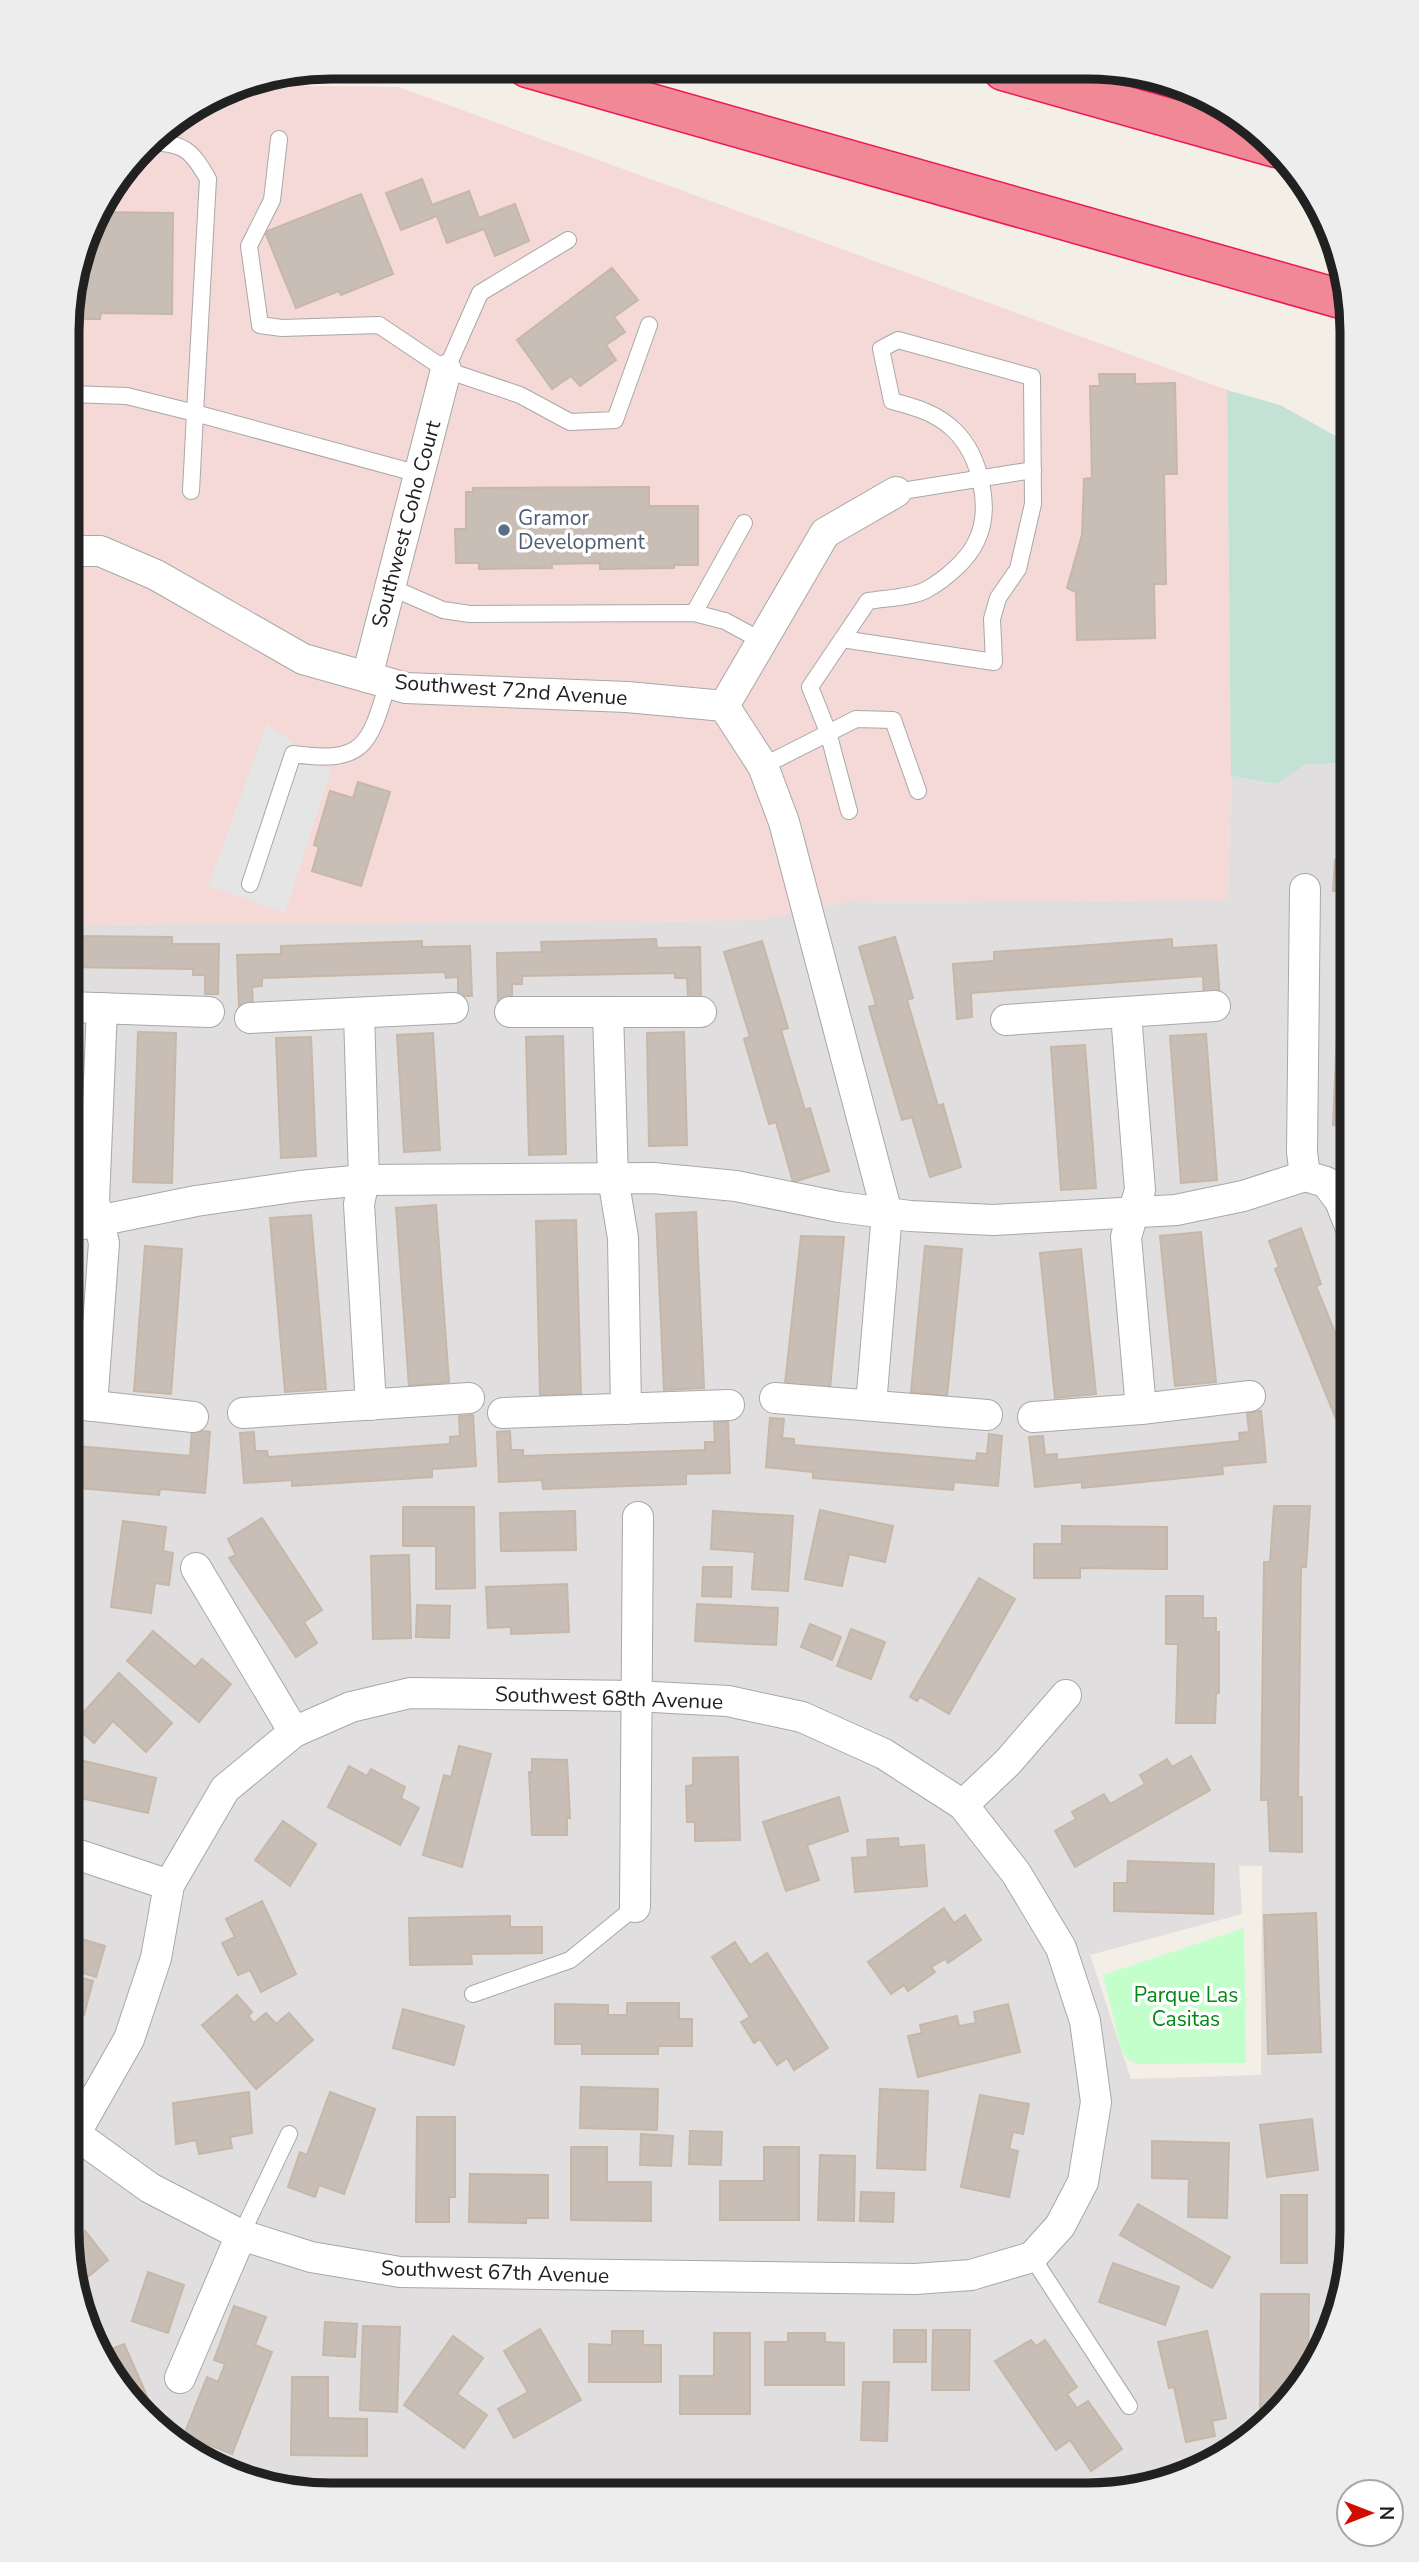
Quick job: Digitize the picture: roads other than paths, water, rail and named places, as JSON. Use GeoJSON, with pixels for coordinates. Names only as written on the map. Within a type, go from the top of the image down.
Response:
{"type":"FeatureCollection","features":[{"type":"Feature","properties":{"kind":"highway"},"geometry":{"type":"LineString","coordinates":[[569,79],[1338,298]]}},
{"type":"Feature","properties":{"kind":"highway"},"geometry":{"type":"LineString","coordinates":[[1031,79],[1255,142]]}},
{"type":"Feature","properties":{"kind":"highway"},"geometry":{"type":"LineString","coordinates":[[1293,285],[1340,314]]}},
{"type":"Feature","properties":{"kind":"street","name":"Southwest Coho Court"},"geometry":{"type":"LineString","coordinates":[[377,680],[390,587],[446,370]]}},
{"type":"Feature","properties":{"kind":"street"},"geometry":{"type":"LineString","coordinates":[[871,1405],[887,1213],[784,822],[763,766],[724,706],[825,533],[896,492]]}},
{"type":"Feature","properties":{"kind":"street","name":"Southwest 72nd Avenue"},"geometry":{"type":"LineString","coordinates":[[79,551],[100,551],[156,575],[303,659],[406,688],[627,697],[724,706]]}},
{"type":"Feature","properties":{"kind":"street"},"geometry":{"type":"LineString","coordinates":[[1305,889],[1301,1152],[1305,1176]]}},
{"type":"Feature","properties":{"kind":"street"},"geometry":{"type":"LineString","coordinates":[[1006,1020],[1215,1006]]}},
{"type":"Feature","properties":{"kind":"street"},"geometry":{"type":"LineString","coordinates":[[79,1007],[209,1012]]}},
{"type":"Feature","properties":{"kind":"street"},"geometry":{"type":"LineString","coordinates":[[102,1008],[94,1201],[104,1243],[80,1404],[193,1417]]}},
{"type":"Feature","properties":{"kind":"street"},"geometry":{"type":"LineString","coordinates":[[250,1018],[453,1008]]}},
{"type":"Feature","properties":{"kind":"street"},"geometry":{"type":"LineString","coordinates":[[510,1012],[701,1012]]}},
{"type":"Feature","properties":{"kind":"street"},"geometry":{"type":"LineString","coordinates":[[608,1012],[613,1178],[622,1238],[626,1409]]}},
{"type":"Feature","properties":{"kind":"street"},"geometry":{"type":"LineString","coordinates":[[359,1013],[364,1180],[359,1204],[372,1405]]}},
{"type":"Feature","properties":{"kind":"street"},"geometry":{"type":"LineString","coordinates":[[1126,1014],[1140,1190],[1126,1237],[1140,1409]]}},
{"type":"Feature","properties":{"kind":"street"},"geometry":{"type":"LineString","coordinates":[[79,1225],[196,1201],[364,1180],[653,1178],[736,1186],[839,1207],[887,1213],[993,1220],[1176,1210],[1243,1196],[1305,1176],[1326,1182],[1340,1201]]}},
{"type":"Feature","properties":{"kind":"street"},"geometry":{"type":"LineString","coordinates":[[1033,1417],[1140,1409],[1250,1396]]}},
{"type":"Feature","properties":{"kind":"street"},"geometry":{"type":"LineString","coordinates":[[243,1413],[468,1398]]}},
{"type":"Feature","properties":{"kind":"street"},"geometry":{"type":"LineString","coordinates":[[775,1398],[987,1415]]}},
{"type":"Feature","properties":{"kind":"street"},"geometry":{"type":"LineString","coordinates":[[503,1413],[729,1405]]}},
{"type":"Feature","properties":{"kind":"street"},"geometry":{"type":"LineString","coordinates":[[635,1907],[638,1517]]}},
{"type":"Feature","properties":{"kind":"street"},"geometry":{"type":"LineString","coordinates":[[196,1568],[294,1732]]}},
{"type":"Feature","properties":{"kind":"street","name":"Southwest 68th Avenue"},"geometry":{"type":"LineString","coordinates":[[79,2124],[129,2039],[156,1958],[169,1885],[225,1789],[294,1732],[351,1707],[410,1693],[635,1696],[727,1701],[802,1717],[884,1754],[963,1805],[1016,1873],[1061,1948],[1085,2021],[1096,2102],[1083,2182],[1060,2226],[1031,2258]]}},
{"type":"Feature","properties":{"kind":"street"},"geometry":{"type":"LineString","coordinates":[[963,1805],[1008,1762],[1066,1695]]}},
{"type":"Feature","properties":{"kind":"street"},"geometry":{"type":"LineString","coordinates":[[79,1855],[169,1885]]}},
{"type":"Feature","properties":{"kind":"street","name":"Southwest 67th Avenue"},"geometry":{"type":"LineString","coordinates":[[79,2143],[149,2188],[241,2235],[312,2257],[400,2272],[822,2280],[971,2275],[1031,2258]]}},
{"type":"Feature","properties":{"kind":"street"},"geometry":{"type":"LineString","coordinates":[[180,2378],[241,2235]]}},
{"type":"Feature","properties":{"kind":"lane"},"geometry":{"type":"LineString","coordinates":[[279,139],[272,200],[249,246],[260,325],[282,328],[379,325],[446,370],[520,395],[570,422],[615,420],[649,325]]}},
{"type":"Feature","properties":{"kind":"lane"},"geometry":{"type":"LineString","coordinates":[[163,143],[176,143],[196,157],[208,179],[191,491]]}},
{"type":"Feature","properties":{"kind":"lane"},"geometry":{"type":"LineString","coordinates":[[446,370],[480,293],[568,240]]}},
{"type":"Feature","properties":{"kind":"lane"},"geometry":{"type":"LineString","coordinates":[[842,639],[994,662],[992,619],[998,598],[1018,569],[1027,540],[1033,504],[1031,377],[898,340],[881,349],[892,401],[923,409],[954,431],[971,454],[980,479],[983,515],[976,542],[946,578],[923,592],[868,601],[842,639],[810,687],[828,732],[849,811]]}},
{"type":"Feature","properties":{"kind":"lane"},"geometry":{"type":"LineString","coordinates":[[79,394],[127,396],[419,474]]}},
{"type":"Feature","properties":{"kind":"lane"},"geometry":{"type":"LineString","coordinates":[[896,492],[1033,470]]}},
{"type":"Feature","properties":{"kind":"lane"},"geometry":{"type":"LineString","coordinates":[[694,613],[744,523]]}},
{"type":"Feature","properties":{"kind":"lane"},"geometry":{"type":"LineString","coordinates":[[390,587],[443,610],[470,614],[694,613],[725,621],[761,641]]}},
{"type":"Feature","properties":{"kind":"lane"},"geometry":{"type":"LineString","coordinates":[[250,884],[293,754],[328,759],[353,752],[373,732],[377,680]]}},
{"type":"Feature","properties":{"kind":"lane"},"geometry":{"type":"LineString","coordinates":[[763,766],[856,719],[892,720],[918,791]]}},
{"type":"Feature","properties":{"kind":"lane"},"geometry":{"type":"LineString","coordinates":[[473,1994],[563,1963],[635,1907]]}},
{"type":"Feature","properties":{"kind":"lane"},"geometry":{"type":"LineString","coordinates":[[241,2235],[289,2134]]}},
{"type":"Feature","properties":{"kind":"lane"},"geometry":{"type":"LineString","coordinates":[[1031,2258],[1129,2406]]}},
{"type":"Feature","properties":{"kind":"place","name":"Gramor Development"},"geometry":{"type":"Point","coordinates":[504,530]}},
{"type":"Feature","properties":{"kind":"park label","name":"Parque Las Casitas"},"geometry":{"type":"Point","coordinates":[1186,2007]}}]}
